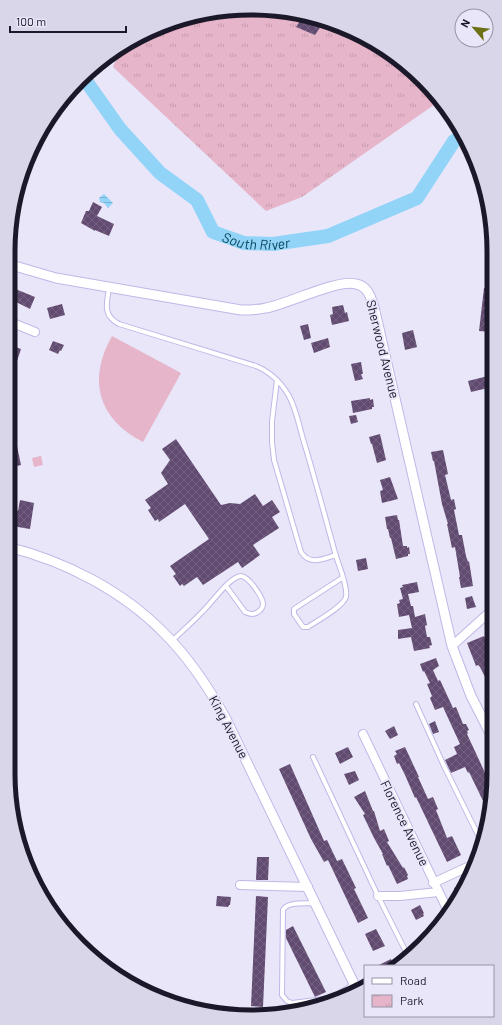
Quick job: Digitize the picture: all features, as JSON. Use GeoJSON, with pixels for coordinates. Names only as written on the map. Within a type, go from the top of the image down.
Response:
{"type":"FeatureCollection","features":[{"type":"Feature","properties":{"kind":"street","name":"Sherwood Avenue"},"geometry":{"type":"LineString","coordinates":[[15,266],[56,278],[242,310],[267,308],[349,283],[357,284],[366,289],[370,295],[374,307],[452,646],[471,696],[487,727]]}},
{"type":"Feature","properties":{"kind":"street"},"geometry":{"type":"LineString","coordinates":[[15,324],[35,332]]}},
{"type":"Feature","properties":{"kind":"street","name":"King Avenue"},"geometry":{"type":"LineString","coordinates":[[15,549],[56,563],[105,587],[145,616],[172,641],[213,695],[226,719],[355,986]]}},
{"type":"Feature","properties":{"kind":"street"},"geometry":{"type":"LineString","coordinates":[[452,646],[487,614]]}},
{"type":"Feature","properties":{"kind":"street","name":"Florence Avenue"},"geometry":{"type":"LineString","coordinates":[[363,734],[433,883],[446,907]]}},
{"type":"Feature","properties":{"kind":"street"},"geometry":{"type":"LineString","coordinates":[[433,883],[468,867]]}},
{"type":"Feature","properties":{"kind":"street"},"geometry":{"type":"LineString","coordinates":[[240,885],[308,887]]}},
{"type":"Feature","properties":{"kind":"street"},"geometry":{"type":"LineString","coordinates":[[378,896],[400,896],[438,892]]}},
{"type":"Feature","properties":{"kind":"lane"},"geometry":{"type":"LineString","coordinates":[[109,288],[107,312],[112,320],[119,324],[256,366],[277,380],[285,389],[292,403],[346,591],[346,596],[341,604],[308,627],[303,627],[294,614],[294,609],[342,578]]}},
{"type":"Feature","properties":{"kind":"lane"},"geometry":{"type":"LineString","coordinates":[[277,380],[272,422],[274,460],[301,552],[307,559],[312,561],[317,561],[336,555]]}},
{"type":"Feature","properties":{"kind":"lane"},"geometry":{"type":"LineString","coordinates":[[172,641],[204,611],[226,586],[237,577],[242,576],[246,578],[262,599],[262,609],[253,614],[248,614],[226,586]]}},
{"type":"Feature","properties":{"kind":"lane"},"geometry":{"type":"LineString","coordinates":[[416,704],[444,766],[479,836]]}},
{"type":"Feature","properties":{"kind":"lane"},"geometry":{"type":"LineString","coordinates":[[313,757],[406,952]]}},
{"type":"Feature","properties":{"kind":"lane"},"geometry":{"type":"LineString","coordinates":[[315,903],[290,905],[285,907],[283,910],[282,995],[287,1001],[292,1003],[316,1001]]}},
{"type":"Feature","properties":{"kind":"green space"},"geometry":{"type":"Polygon","coordinates":[[[251,15],[282,17],[312,23],[355,39],[395,64],[418,84],[435,104],[302,197],[266,211],[113,67],[117,57],[147,39],[190,23],[220,17],[251,15]]]}},
{"type":"Feature","properties":{"kind":"green space"},"geometry":{"type":"Polygon","coordinates":[[[112,336],[181,373],[143,442],[128,433],[116,422],[107,410],[101,397],[99,383],[100,368],[104,352],[112,336]]]}},
{"type":"Feature","properties":{"kind":"green space"},"geometry":{"type":"Polygon","coordinates":[[[41,456],[43,465],[34,467],[32,458],[41,456]]]}},
{"type":"Feature","properties":{"kind":"water"},"geometry":{"type":"Polygon","coordinates":[[[104,194],[113,203],[108,208],[104,203],[100,202],[99,198],[104,194]]]}},
{"type":"Feature","properties":{"kind":"water"},"geometry":{"type":"Polygon","coordinates":[[[484,388],[487,388],[487,401],[484,388]]]}},
{"type":"Feature","properties":{"kind":"building"},"geometry":{"type":"Polygon","coordinates":[[[300,21],[321,26],[315,35],[296,27],[300,21]]]}},
{"type":"Feature","properties":{"kind":"building"},"geometry":{"type":"Polygon","coordinates":[[[93,202],[102,207],[97,216],[114,224],[109,236],[95,231],[81,223],[86,211],[89,211],[93,202]]]}},
{"type":"Feature","properties":{"kind":"building"},"geometry":{"type":"Polygon","coordinates":[[[484,288],[487,288],[487,332],[479,331],[484,288]]]}},
{"type":"Feature","properties":{"kind":"building"},"geometry":{"type":"Polygon","coordinates":[[[15,289],[35,297],[30,309],[15,302],[15,289]]]}},
{"type":"Feature","properties":{"kind":"building"},"geometry":{"type":"Polygon","coordinates":[[[62,304],[65,315],[50,319],[47,308],[62,304]]]}},
{"type":"Feature","properties":{"kind":"building"},"geometry":{"type":"Polygon","coordinates":[[[343,305],[345,313],[347,312],[349,321],[332,325],[330,315],[333,314],[332,307],[343,305]]]}},
{"type":"Feature","properties":{"kind":"building"},"geometry":{"type":"Polygon","coordinates":[[[308,324],[311,338],[304,340],[300,326],[308,324]]]}},
{"type":"Feature","properties":{"kind":"building"},"geometry":{"type":"Polygon","coordinates":[[[413,330],[417,347],[405,350],[402,333],[413,330]]]}},
{"type":"Feature","properties":{"kind":"building"},"geometry":{"type":"Polygon","coordinates":[[[328,338],[330,347],[314,353],[311,343],[328,338]]]}},
{"type":"Feature","properties":{"kind":"building"},"geometry":{"type":"Polygon","coordinates":[[[53,341],[64,345],[58,354],[49,350],[53,341]]]}},
{"type":"Feature","properties":{"kind":"building"},"geometry":{"type":"Polygon","coordinates":[[[15,347],[21,349],[17,361],[15,360],[15,347]]]}},
{"type":"Feature","properties":{"kind":"building"},"geometry":{"type":"Polygon","coordinates":[[[361,362],[363,374],[361,374],[363,379],[355,381],[351,364],[361,362]]]}},
{"type":"Feature","properties":{"kind":"building"},"geometry":{"type":"Polygon","coordinates":[[[487,376],[487,388],[471,392],[468,381],[487,376]]]}},
{"type":"Feature","properties":{"kind":"building"},"geometry":{"type":"Polygon","coordinates":[[[370,398],[370,400],[373,399],[374,407],[372,407],[372,409],[353,413],[351,401],[370,398]]]}},
{"type":"Feature","properties":{"kind":"building"},"geometry":{"type":"Polygon","coordinates":[[[356,415],[358,422],[351,424],[349,416],[356,415]]]}},
{"type":"Feature","properties":{"kind":"building"},"geometry":{"type":"Polygon","coordinates":[[[380,434],[386,460],[377,463],[369,437],[380,434]]]}},
{"type":"Feature","properties":{"kind":"building"},"geometry":{"type":"Polygon","coordinates":[[[15,437],[21,465],[15,467],[15,437]]]}},
{"type":"Feature","properties":{"kind":"building"},"geometry":{"type":"Polygon","coordinates":[[[176,439],[221,505],[230,503],[240,504],[255,494],[263,506],[272,500],[280,512],[272,517],[279,528],[253,545],[260,555],[242,568],[238,562],[203,585],[197,577],[184,586],[182,584],[180,586],[173,576],[176,574],[170,566],[209,539],[185,504],[159,522],[158,519],[155,521],[148,510],[151,508],[145,500],[168,484],[161,473],[170,460],[162,449],[176,439]]]}},
{"type":"Feature","properties":{"kind":"building"},"geometry":{"type":"Polygon","coordinates":[[[443,450],[448,474],[445,475],[451,500],[454,499],[456,509],[454,510],[459,535],[462,535],[466,556],[468,562],[469,561],[473,586],[461,588],[455,547],[452,548],[448,524],[442,504],[431,452],[443,450]]]}},
{"type":"Feature","properties":{"kind":"building"},"geometry":{"type":"Polygon","coordinates":[[[390,477],[398,499],[382,503],[380,491],[383,490],[380,480],[390,477]]]}},
{"type":"Feature","properties":{"kind":"building"},"geometry":{"type":"Polygon","coordinates":[[[20,500],[34,503],[30,529],[15,526],[15,510],[18,511],[20,500]]]}},
{"type":"Feature","properties":{"kind":"building"},"geometry":{"type":"Polygon","coordinates":[[[397,515],[403,546],[407,546],[407,548],[409,547],[410,554],[408,554],[408,556],[396,559],[385,517],[397,515]]]}},
{"type":"Feature","properties":{"kind":"building"},"geometry":{"type":"Polygon","coordinates":[[[366,558],[368,569],[358,571],[356,560],[366,558]]]}},
{"type":"Feature","properties":{"kind":"building"},"geometry":{"type":"Polygon","coordinates":[[[417,582],[419,592],[408,594],[411,606],[413,606],[415,617],[425,614],[427,637],[430,637],[432,645],[429,646],[430,648],[414,651],[411,637],[398,639],[398,630],[412,628],[409,615],[399,617],[397,604],[400,603],[399,600],[403,599],[400,588],[403,587],[402,585],[417,582]]]}},
{"type":"Feature","properties":{"kind":"building"},"geometry":{"type":"Polygon","coordinates":[[[472,596],[476,607],[467,609],[465,598],[472,596]]]}},
{"type":"Feature","properties":{"kind":"building"},"geometry":{"type":"Polygon","coordinates":[[[484,636],[487,643],[487,681],[480,667],[478,665],[476,666],[467,643],[484,636]]]}},
{"type":"Feature","properties":{"kind":"building"},"geometry":{"type":"Polygon","coordinates":[[[436,658],[439,666],[433,670],[438,681],[440,680],[453,708],[456,707],[463,724],[466,724],[469,730],[467,731],[467,734],[487,777],[485,805],[469,772],[468,773],[465,767],[451,773],[445,760],[457,754],[454,747],[460,744],[443,707],[435,710],[430,698],[432,696],[427,684],[430,683],[420,664],[436,658]]]}},
{"type":"Feature","properties":{"kind":"building"},"geometry":{"type":"Polygon","coordinates":[[[435,721],[439,732],[433,734],[429,724],[435,721]]]}},
{"type":"Feature","properties":{"kind":"building"},"geometry":{"type":"Polygon","coordinates":[[[394,726],[398,735],[390,739],[385,731],[394,726]]]}},
{"type":"Feature","properties":{"kind":"building"},"geometry":{"type":"Polygon","coordinates":[[[348,747],[353,757],[340,764],[335,753],[348,747]]]}},
{"type":"Feature","properties":{"kind":"building"},"geometry":{"type":"Polygon","coordinates":[[[405,747],[428,799],[433,797],[438,809],[436,810],[447,838],[452,836],[461,855],[447,862],[399,763],[397,764],[394,756],[397,754],[395,751],[405,747]]]}},
{"type":"Feature","properties":{"kind":"building"},"geometry":{"type":"Polygon","coordinates":[[[290,764],[324,841],[327,840],[337,861],[342,859],[356,888],[354,889],[368,918],[358,923],[328,860],[324,862],[311,839],[279,769],[290,764]]]}},
{"type":"Feature","properties":{"kind":"building"},"geometry":{"type":"Polygon","coordinates":[[[355,771],[359,780],[349,785],[344,774],[355,771]]]}},
{"type":"Feature","properties":{"kind":"building"},"geometry":{"type":"Polygon","coordinates":[[[365,791],[374,811],[380,831],[384,829],[389,841],[387,842],[408,875],[408,879],[397,884],[363,815],[365,814],[354,797],[365,791]]]}},
{"type":"Feature","properties":{"kind":"building"},"geometry":{"type":"Polygon","coordinates":[[[257,857],[269,857],[268,880],[256,880],[257,857]]]}},
{"type":"Feature","properties":{"kind":"building"},"geometry":{"type":"Polygon","coordinates":[[[217,896],[231,897],[230,905],[228,907],[216,906],[217,896]]]}},
{"type":"Feature","properties":{"kind":"building"},"geometry":{"type":"Polygon","coordinates":[[[256,896],[268,897],[263,1007],[251,1006],[256,896]]]}},
{"type":"Feature","properties":{"kind":"building"},"geometry":{"type":"Polygon","coordinates":[[[420,905],[424,916],[416,920],[411,910],[420,905]]]}},
{"type":"Feature","properties":{"kind":"building"},"geometry":{"type":"Polygon","coordinates":[[[293,926],[326,992],[315,997],[286,938],[286,930],[293,926]]]}},
{"type":"Feature","properties":{"kind":"building"},"geometry":{"type":"Polygon","coordinates":[[[376,929],[385,946],[373,951],[365,934],[376,929]]]}},
{"type":"Feature","properties":{"kind":"building"},"geometry":{"type":"Polygon","coordinates":[[[391,959],[393,963],[389,965],[379,965],[391,959]]]}},
{"type":"Feature","properties":{"kind":"waterway","name":"South River"},"geometry":{"type":"LineString","coordinates":[[87,82],[120,129],[160,173],[197,200],[213,232],[244,243],[273,244],[328,236],[417,198],[454,141],[458,139]]}}]}
